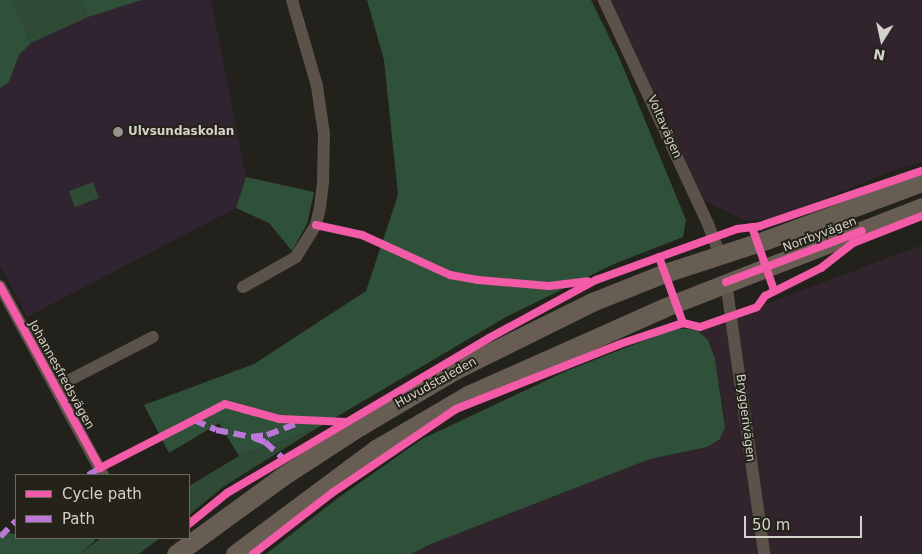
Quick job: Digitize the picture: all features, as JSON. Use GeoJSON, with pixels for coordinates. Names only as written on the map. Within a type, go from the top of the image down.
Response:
{"type":"FeatureCollection","features":[{"type":"Feature","properties":{"kind":"main road","name":"Norrbyvägen"},"geometry":{"type":"LineString","coordinates":[[720,256],[922,182]]}},
{"type":"Feature","properties":{"kind":"main road","name":"Norrbyvägen"},"geometry":{"type":"LineString","coordinates":[[726,282],[922,207]]}},
{"type":"Feature","properties":{"kind":"main road"},"geometry":{"type":"LineString","coordinates":[[720,256],[726,282]]}},
{"type":"Feature","properties":{"kind":"main road","name":"Huvudstaleden"},"geometry":{"type":"LineString","coordinates":[[176,554],[306,461],[360,426],[455,370],[592,302],[665,273],[720,256]]}},
{"type":"Feature","properties":{"kind":"main road","name":"Huvudstaleden"},"geometry":{"type":"LineString","coordinates":[[235,554],[376,449],[468,395],[726,282]]}},
{"type":"Feature","properties":{"kind":"street"},"geometry":{"type":"LineString","coordinates":[[243,287],[296,257],[316,225],[320,207],[323,182],[324,134],[317,86],[292,0]]}},
{"type":"Feature","properties":{"kind":"street","name":"Voltavägen"},"geometry":{"type":"LineString","coordinates":[[604,0],[708,224],[720,256]]}},
{"type":"Feature","properties":{"kind":"street","name":"Bryggerivägen"},"geometry":{"type":"LineString","coordinates":[[726,282],[764,554]]}},
{"type":"Feature","properties":{"kind":"street","name":"Johannesfredsvägen"},"geometry":{"type":"LineString","coordinates":[[0,286],[36,356],[56,387],[102,474]]}},
{"type":"Feature","properties":{"kind":"street","name":"Johannesfredsvägen"},"geometry":{"type":"LineString","coordinates":[[56,387],[153,337]]}},
{"type":"Feature","properties":{"kind":"shaded area","name":"Ulvsundaskolan"},"geometry":{"type":"Polygon","coordinates":[[[142,0],[211,0],[246,177],[236,208],[27,317],[0,265],[0,88],[9,82],[19,55],[31,43],[88,17],[142,0]]]}},
{"type":"Feature","properties":{"kind":"shaded area"},"geometry":{"type":"Polygon","coordinates":[[[596,0],[922,0],[922,162],[894,170],[775,219],[746,221],[693,195],[596,0]]]}},
{"type":"Feature","properties":{"kind":"shaded area"},"geometry":{"type":"Polygon","coordinates":[[[922,245],[922,554],[411,554],[431,544],[650,459],[707,447],[725,427],[724,414],[715,359],[708,340],[697,330],[922,245]]]}},
{"type":"Feature","properties":{"kind":"green space"},"geometry":{"type":"Polygon","coordinates":[[[0,0],[12,0],[31,43],[19,55],[9,82],[0,88],[0,0]]]}},
{"type":"Feature","properties":{"kind":"green space"},"geometry":{"type":"Polygon","coordinates":[[[12,0],[81,0],[88,17],[31,43],[12,0]]]}},
{"type":"Feature","properties":{"kind":"green space"},"geometry":{"type":"Polygon","coordinates":[[[81,0],[142,0],[88,17],[81,0]]]}},
{"type":"Feature","properties":{"kind":"green space"},"geometry":{"type":"Polygon","coordinates":[[[367,0],[591,0],[619,57],[686,220],[683,237],[614,264],[506,317],[314,430],[239,456],[219,423],[169,453],[144,405],[254,364],[366,291],[398,195],[384,60],[367,0]]]}},
{"type":"Feature","properties":{"kind":"green space"},"geometry":{"type":"Polygon","coordinates":[[[246,177],[314,192],[307,224],[292,251],[269,223],[236,208],[246,177]]]}},
{"type":"Feature","properties":{"kind":"green space"},"geometry":{"type":"Polygon","coordinates":[[[93,182],[99,198],[75,207],[69,191],[93,182]]]}},
{"type":"Feature","properties":{"kind":"green space"},"geometry":{"type":"Polygon","coordinates":[[[676,328],[697,330],[708,340],[715,359],[725,427],[720,439],[707,447],[650,459],[431,544],[411,554],[266,554],[338,498],[422,439],[564,372],[676,328]]]}},
{"type":"Feature","properties":{"kind":"green space"},"geometry":{"type":"Polygon","coordinates":[[[314,430],[223,487],[190,514],[190,485],[239,456],[314,430]]]}},
{"type":"Feature","properties":{"kind":"green space"},"geometry":{"type":"Polygon","coordinates":[[[0,531],[13,534],[15,533],[15,539],[94,539],[95,541],[79,554],[0,554],[0,531]]]}},
{"type":"Feature","properties":{"kind":"green space"},"geometry":{"type":"Polygon","coordinates":[[[100,539],[159,539],[139,554],[79,554],[100,539]]]}},
{"type":"Feature","properties":{"kind":"marked path"},"geometry":{"type":"LineString","coordinates":[[194,420],[216,430],[251,437],[267,435],[299,423]]}},
{"type":"Feature","properties":{"kind":"marked path"},"geometry":{"type":"LineString","coordinates":[[254,438],[265,442],[284,459]]}},
{"type":"Feature","properties":{"kind":"marked path"},"geometry":{"type":"LineString","coordinates":[[90,474],[100,468]]}},
{"type":"Feature","properties":{"kind":"marked path"},"geometry":{"type":"LineString","coordinates":[[0,537],[15,522]]}},
{"type":"Feature","properties":{"kind":"cycle path"},"geometry":{"type":"LineString","coordinates":[[190,523],[227,493],[489,338],[596,280],[737,229],[760,226],[922,171]]}},
{"type":"Feature","properties":{"kind":"cycle path"},"geometry":{"type":"LineString","coordinates":[[253,554],[332,493],[456,409],[620,344],[683,323],[700,327],[757,307],[765,296],[821,268],[853,243],[922,216]]}},
{"type":"Feature","properties":{"kind":"cycle path"},"geometry":{"type":"LineString","coordinates":[[316,225],[362,235],[450,275],[478,280],[549,286],[588,281]]}},
{"type":"Feature","properties":{"kind":"cycle path"},"geometry":{"type":"LineString","coordinates":[[752,227],[774,290]]}},
{"type":"Feature","properties":{"kind":"cycle path"},"geometry":{"type":"LineString","coordinates":[[726,282],[862,231]]}},
{"type":"Feature","properties":{"kind":"cycle path"},"geometry":{"type":"LineString","coordinates":[[659,257],[683,323]]}},
{"type":"Feature","properties":{"kind":"cycle path"},"geometry":{"type":"LineString","coordinates":[[0,286],[100,468],[225,404],[280,419],[347,422]]}},
{"type":"Feature","properties":{"kind":"place","name":"Ulvsundaskolan"},"geometry":{"type":"Point","coordinates":[118,132]}}]}
